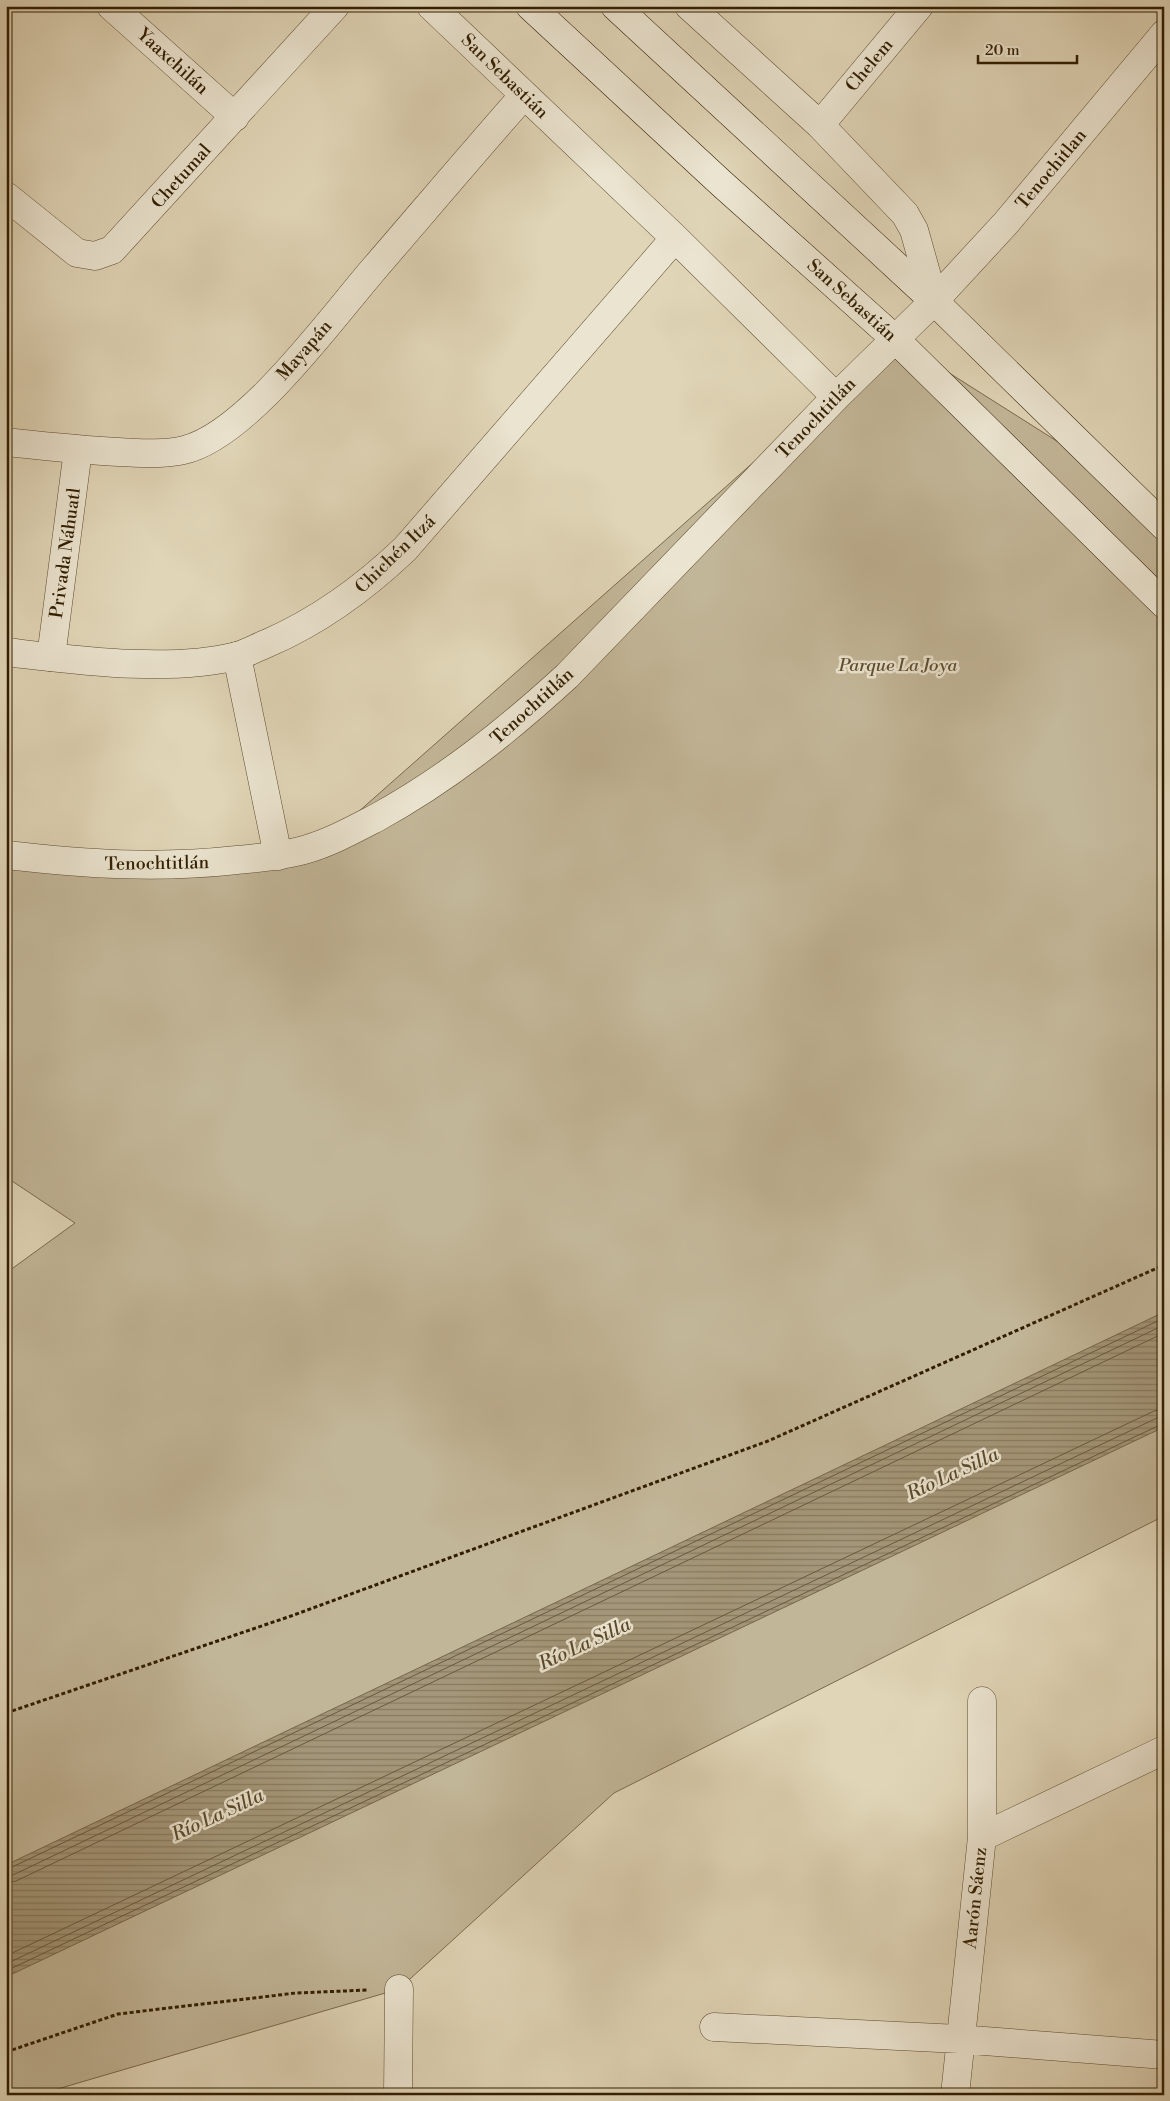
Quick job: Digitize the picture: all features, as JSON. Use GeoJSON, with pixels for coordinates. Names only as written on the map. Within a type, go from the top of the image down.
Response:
{"type":"FeatureCollection","features":[{"type":"Feature","properties":{"kind":"street","name":"Yaaxchilán"},"geometry":{"type":"LineString","coordinates":[[111,6],[235,117]]}},
{"type":"Feature","properties":{"kind":"street","name":"Chetumal"},"geometry":{"type":"LineString","coordinates":[[6,196],[69,248],[85,256],[104,254],[119,245],[335,6]]}},
{"type":"Feature","properties":{"kind":"street","name":"San Sebastián"},"geometry":{"type":"LineString","coordinates":[[432,6],[675,238],[836,397]]}},
{"type":"Feature","properties":{"kind":"street","name":"San Sebastián"},"geometry":{"type":"LineString","coordinates":[[530,6],[894,338],[1164,604]]}},
{"type":"Feature","properties":{"kind":"street"},"geometry":{"type":"LineString","coordinates":[[615,6],[934,301],[1164,526]]}},
{"type":"Feature","properties":{"kind":"street"},"geometry":{"type":"LineString","coordinates":[[689,6],[820,125],[905,214],[914,230],[934,301]]}},
{"type":"Feature","properties":{"kind":"street","name":"Chelem"},"geometry":{"type":"LineString","coordinates":[[820,125],[919,6]]}},
{"type":"Feature","properties":{"kind":"street","name":"Tenochitlan"},"geometry":{"type":"LineString","coordinates":[[934,301],[1006,223],[1164,34]]}},
{"type":"Feature","properties":{"kind":"street","name":"Mayapán"},"geometry":{"type":"LineString","coordinates":[[6,442],[78,450],[147,454],[182,451],[204,444],[226,430],[263,397],[288,369],[524,95]]}},
{"type":"Feature","properties":{"kind":"street","name":"Chichén Itzá"},"geometry":{"type":"LineString","coordinates":[[6,652],[51,657],[151,663],[186,663],[237,656],[296,631],[336,606],[372,580],[405,549],[675,238]]}},
{"type":"Feature","properties":{"kind":"street","name":"Tenochtitlán"},"geometry":{"type":"LineString","coordinates":[[6,855],[67,862],[151,866],[278,856],[322,844],[355,829],[424,790],[492,742],[574,669],[836,397],[894,338],[934,301]]}},
{"type":"Feature","properties":{"kind":"street","name":"Privada Náhuatl"},"geometry":{"type":"LineString","coordinates":[[51,657],[78,450]]}},
{"type":"Feature","properties":{"kind":"street"},"geometry":{"type":"LineString","coordinates":[[237,656],[278,856]]}},
{"type":"Feature","properties":{"kind":"street","name":"Aarón Sáenz"},"geometry":{"type":"LineString","coordinates":[[955,2095],[959,2039],[982,1838],[982,1701]]}},
{"type":"Feature","properties":{"kind":"street"},"geometry":{"type":"LineString","coordinates":[[982,1838],[1164,1750]]}},
{"type":"Feature","properties":{"kind":"street"},"geometry":{"type":"LineString","coordinates":[[398,2095],[399,1989]]}},
{"type":"Feature","properties":{"kind":"street"},"geometry":{"type":"LineString","coordinates":[[714,2027],[959,2039],[1164,2055]]}},
{"type":"Feature","properties":{"kind":"path"},"geometry":{"type":"LineString","coordinates":[[6,1713],[291,1616],[768,1441],[1164,1265]]}},
{"type":"Feature","properties":{"kind":"path"},"geometry":{"type":"LineString","coordinates":[[6,2052],[118,2014],[296,1993],[399,1989]]}},
{"type":"Feature","properties":{"kind":"green space","name":"Parque La Joya"},"geometry":{"type":"Polygon","coordinates":[[[894,338],[1164,509],[1164,1516],[614,1793],[399,1989],[37,2095],[6,2095],[6,1273],[75,1223],[6,1177],[6,856],[67,862],[322,844],[894,338]]]}},
{"type":"Feature","properties":{"kind":"water","name":"Río La Silla"},"geometry":{"type":"Polygon","coordinates":[[[1164,1312],[1164,1427],[6,1977],[6,1865],[1164,1312]]]}}]}
